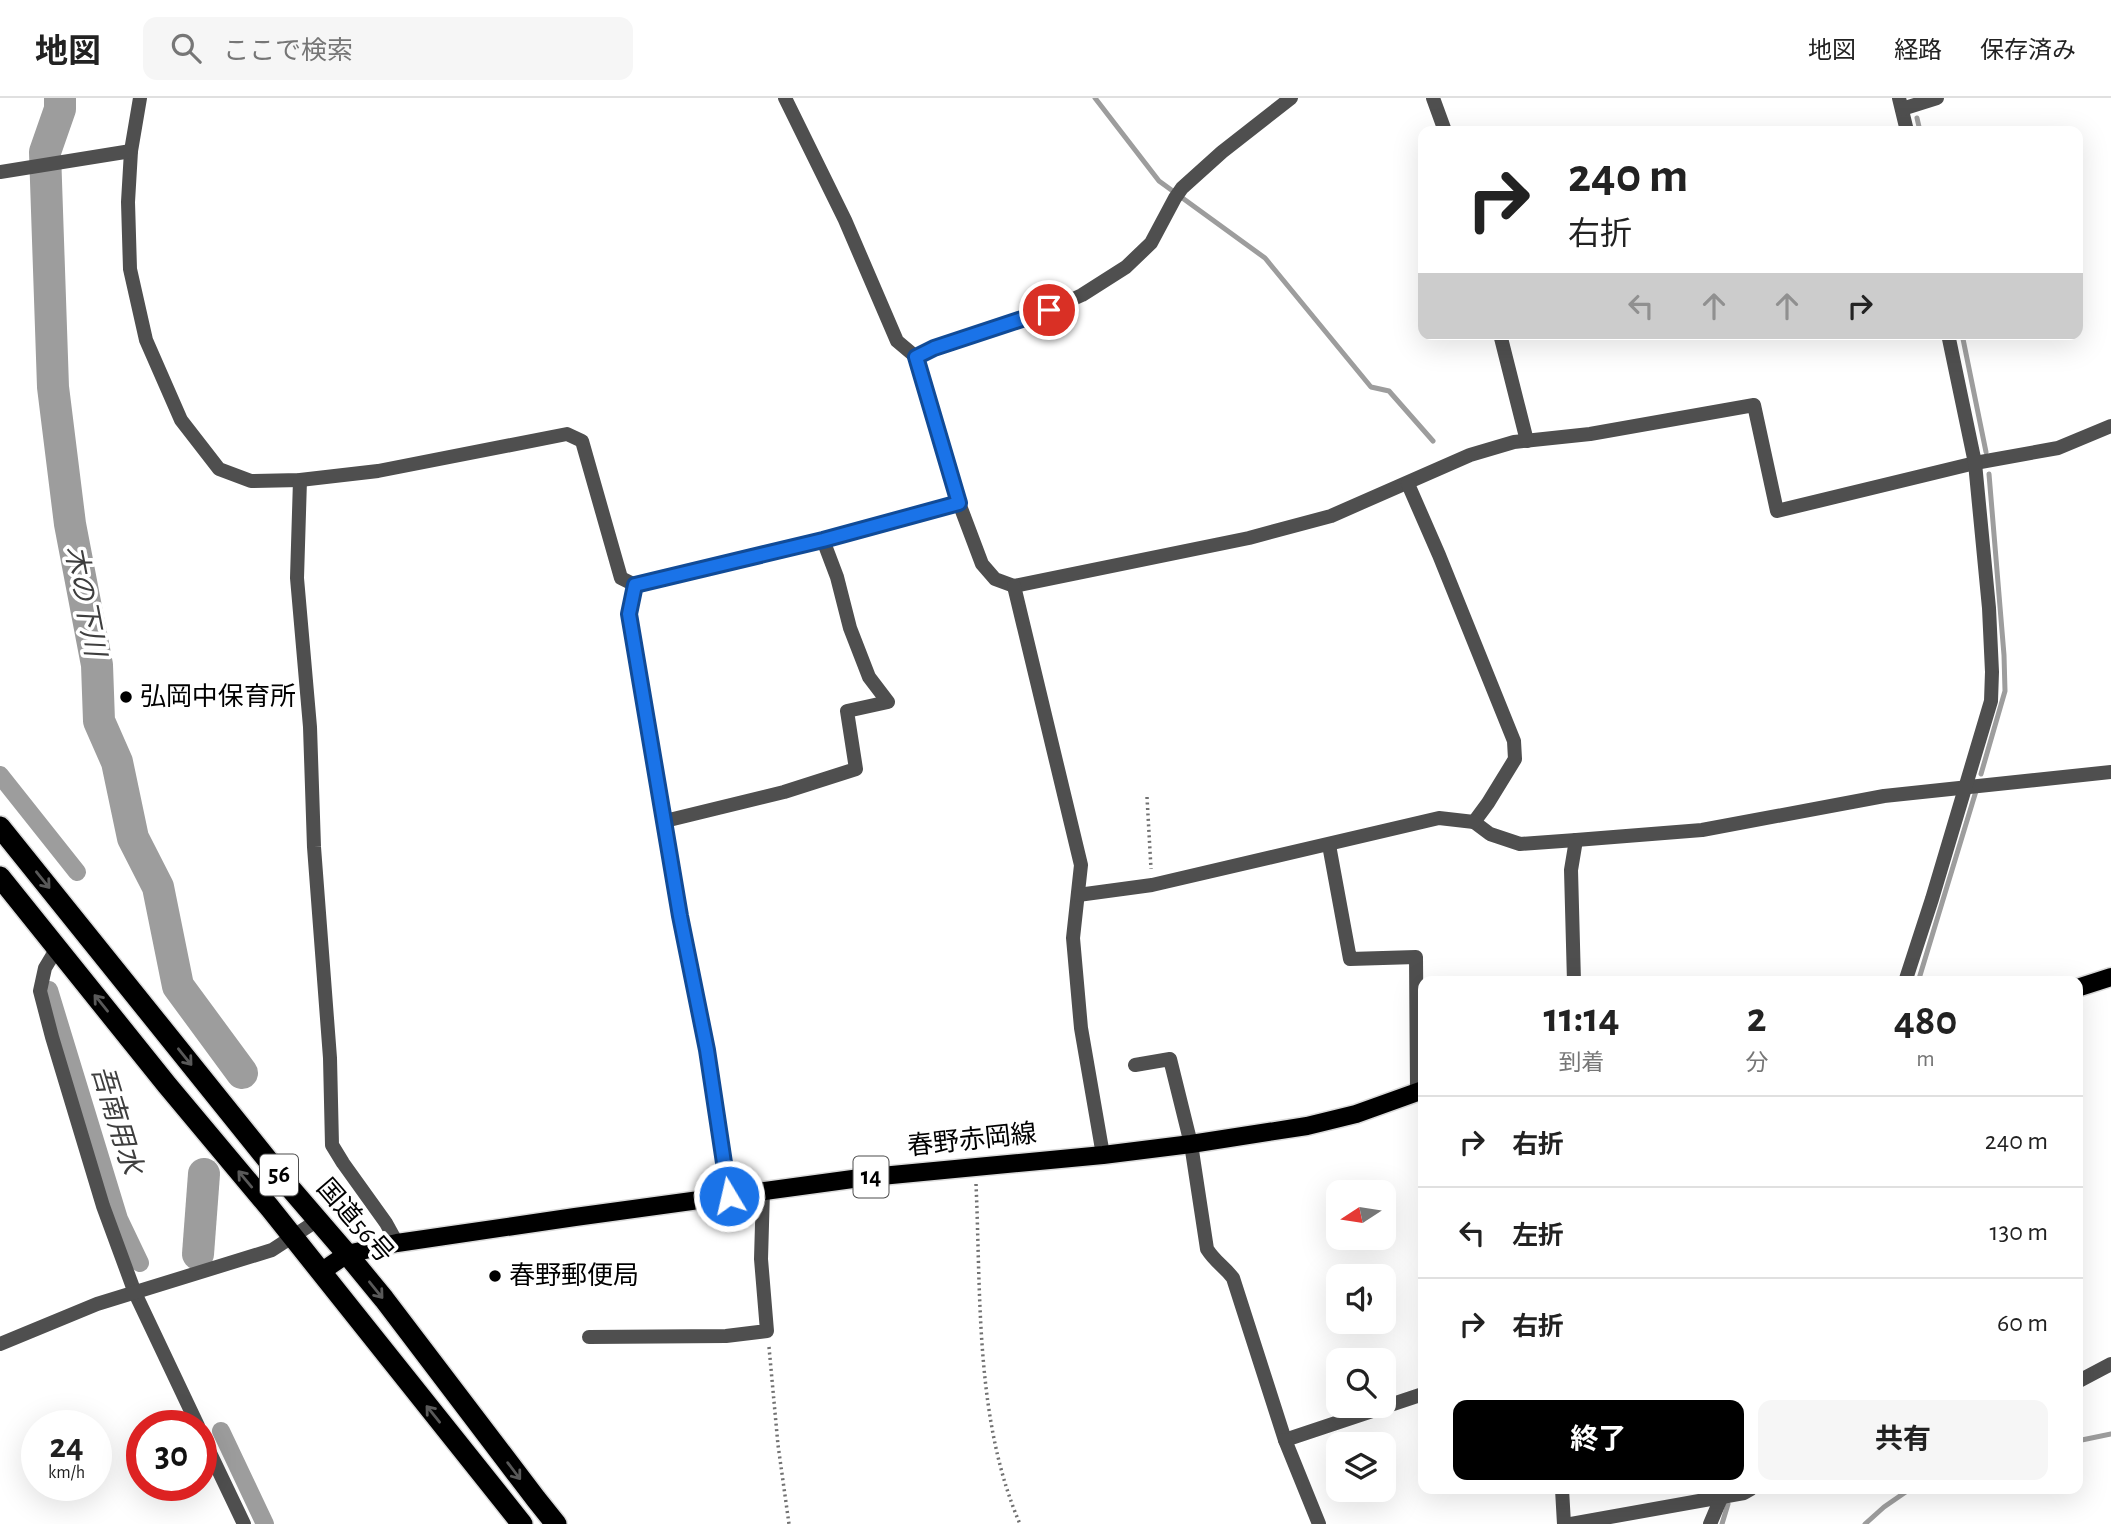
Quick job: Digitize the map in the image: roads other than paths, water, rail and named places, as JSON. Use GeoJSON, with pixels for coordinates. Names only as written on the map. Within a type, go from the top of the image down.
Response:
{"type":"FeatureCollection","features":[{"type":"Feature","properties":{"kind":"highway","name":"国道56号"},"geometry":{"type":"LineString","coordinates":[[0,827],[291,1189],[348,1254],[556,1524]]}},
{"type":"Feature","properties":{"kind":"highway","name":"56"},"geometry":{"type":"LineString","coordinates":[[0,877],[522,1524]]}},
{"type":"Feature","properties":{"kind":"main road"},"geometry":{"type":"LineString","coordinates":[[2083,986],[2111,977]]}},
{"type":"Feature","properties":{"kind":"main road","name":"春野赤岡線"},"geometry":{"type":"LineString","coordinates":[[321,1272],[348,1254],[397,1243],[763,1190],[1191,1144],[1307,1126],[1356,1114],[1418,1092]]}},
{"type":"Feature","properties":{"kind":"street"},"geometry":{"type":"LineString","coordinates":[[140,98],[131,151],[128,202],[130,269],[146,340],[181,420],[219,469],[251,481],[300,480],[378,471],[568,434],[582,440],[621,579],[635,585],[823,540],[959,503]]}},
{"type":"Feature","properties":{"kind":"street"},"geometry":{"type":"LineString","coordinates":[[785,98],[845,220],[897,341],[916,357],[959,503],[982,564],[995,579],[1014,586],[1261,535],[1331,516],[1408,484],[1470,454],[1514,442],[1590,434],[1754,405],[1777,511],[1975,463],[2058,448],[2111,426]]}},
{"type":"Feature","properties":{"kind":"street"},"geometry":{"type":"LineString","coordinates":[[916,357],[934,348],[1049,310],[1082,295],[1126,267],[1151,243],[1179,193],[1222,152],[1291,98]]}},
{"type":"Feature","properties":{"kind":"street"},"geometry":{"type":"LineString","coordinates":[[1433,98],[1443,126]]}},
{"type":"Feature","properties":{"kind":"street"},"geometry":{"type":"LineString","coordinates":[[1906,126],[1901,103],[1937,98]]}},
{"type":"Feature","properties":{"kind":"street"},"geometry":{"type":"LineString","coordinates":[[0,173],[131,151]]}},
{"type":"Feature","properties":{"kind":"street"},"geometry":{"type":"LineString","coordinates":[[1502,340],[1527,441]]}},
{"type":"Feature","properties":{"kind":"street"},"geometry":{"type":"LineString","coordinates":[[1907,976],[1991,701],[1989,608],[1975,463],[1949,340]]}},
{"type":"Feature","properties":{"kind":"street"},"geometry":{"type":"LineString","coordinates":[[300,480],[297,578],[310,727],[314,847],[330,1058],[332,1145],[397,1243]]}},
{"type":"Feature","properties":{"kind":"street"},"geometry":{"type":"LineString","coordinates":[[1408,484],[1514,741],[1515,759],[1474,822]]}},
{"type":"Feature","properties":{"kind":"street"},"geometry":{"type":"LineString","coordinates":[[665,821],[784,792],[856,769],[847,711],[888,702],[869,677],[850,628],[837,577],[823,540]]}},
{"type":"Feature","properties":{"kind":"street"},"geometry":{"type":"LineString","coordinates":[[635,585],[629,614],[680,916],[707,1050],[729,1196]]}},
{"type":"Feature","properties":{"kind":"street"},"geometry":{"type":"LineString","coordinates":[[1014,586],[1080,865],[1073,938],[1082,1028],[1103,1154]]}},
{"type":"Feature","properties":{"kind":"street"},"geometry":{"type":"LineString","coordinates":[[1078,895],[1152,885],[1439,818],[1474,822],[1490,834],[1520,844],[1702,830],[1884,796],[2111,772]]}},
{"type":"Feature","properties":{"kind":"street"},"geometry":{"type":"LineString","coordinates":[[1574,976],[1571,870],[1576,840]]}},
{"type":"Feature","properties":{"kind":"street"},"geometry":{"type":"LineString","coordinates":[[1329,845],[1350,960],[1416,957],[1418,1024]]}},
{"type":"Feature","properties":{"kind":"street"},"geometry":{"type":"LineString","coordinates":[[57,948],[45,968],[40,991],[52,1037],[103,1206],[135,1293],[190,1410]]}},
{"type":"Feature","properties":{"kind":"street"},"geometry":{"type":"LineString","coordinates":[[1135,1065],[1170,1059],[1191,1144],[1207,1249],[1215,1262],[1233,1278],[1285,1440],[1319,1524]]}},
{"type":"Feature","properties":{"kind":"street"},"geometry":{"type":"LineString","coordinates":[[589,1337],[726,1336],[767,1331],[761,1259],[763,1190]]}},
{"type":"Feature","properties":{"kind":"street"},"geometry":{"type":"LineString","coordinates":[[0,1344],[97,1304],[272,1250],[318,1220]]}},
{"type":"Feature","properties":{"kind":"street"},"geometry":{"type":"LineString","coordinates":[[2083,1379],[2111,1364]]}},
{"type":"Feature","properties":{"kind":"street"},"geometry":{"type":"LineString","coordinates":[[1285,1440],[1418,1396]]}},
{"type":"Feature","properties":{"kind":"street"},"geometry":{"type":"LineString","coordinates":[[217,1467],[244,1524]]}},
{"type":"Feature","properties":{"kind":"street"},"geometry":{"type":"LineString","coordinates":[[1562,1494],[1564,1524]]}},
{"type":"Feature","properties":{"kind":"street"},"geometry":{"type":"LineString","coordinates":[[1571,1524],[1718,1494]]}},
{"type":"Feature","properties":{"kind":"street"},"geometry":{"type":"LineString","coordinates":[[1710,1524],[1723,1494]]}},
{"type":"Feature","properties":{"kind":"waterway","name":"木の下川"},"geometry":{"type":"LineString","coordinates":[[60,98],[60,109],[45,152],[53,387],[70,524],[97,665],[99,721],[117,762],[133,838],[158,887],[178,986],[242,1073]]}},
{"type":"Feature","properties":{"kind":"waterway"},"geometry":{"type":"LineString","coordinates":[[1095,98],[1159,181],[1265,258],[1371,387],[1389,391],[1433,441]]}},
{"type":"Feature","properties":{"kind":"waterway"},"geometry":{"type":"LineString","coordinates":[[1917,118],[1919,126]]}},
{"type":"Feature","properties":{"kind":"waterway"},"geometry":{"type":"LineString","coordinates":[[1963,340],[1986,452]]}},
{"type":"Feature","properties":{"kind":"waterway"},"geometry":{"type":"LineString","coordinates":[[1981,774],[2005,691],[1989,474]]}},
{"type":"Feature","properties":{"kind":"waterway","name":"吾南用水"},"geometry":{"type":"LineString","coordinates":[[0,775],[77,872]]}},
{"type":"Feature","properties":{"kind":"waterway"},"geometry":{"type":"LineString","coordinates":[[1920,976],[1976,791]]}},
{"type":"Feature","properties":{"kind":"waterway","name":"吾南用水"},"geometry":{"type":"LineString","coordinates":[[49,990],[119,1219],[140,1263]]}},
{"type":"Feature","properties":{"kind":"waterway","name":"木の下川"},"geometry":{"type":"LineString","coordinates":[[198,1254],[204,1174]]}},
{"type":"Feature","properties":{"kind":"waterway","name":"吾南用水"},"geometry":{"type":"LineString","coordinates":[[221,1431],[265,1524]]}},
{"type":"Feature","properties":{"kind":"waterway"},"geometry":{"type":"LineString","coordinates":[[2083,1440],[2111,1434]]}},
{"type":"Feature","properties":{"kind":"waterway"},"geometry":{"type":"LineString","coordinates":[[1865,1524],[1903,1494]]}},
{"type":"Feature","properties":{"kind":"waterway"},"geometry":{"type":"LineString","coordinates":[[1722,1524],[1728,1504]]}},
{"type":"Feature","properties":{"kind":"place","name":"弘岡中保育所"},"geometry":{"type":"Point","coordinates":[126,697]}},
{"type":"Feature","properties":{"kind":"place","name":"春野郵便局"},"geometry":{"type":"Point","coordinates":[495,1276]}}]}
